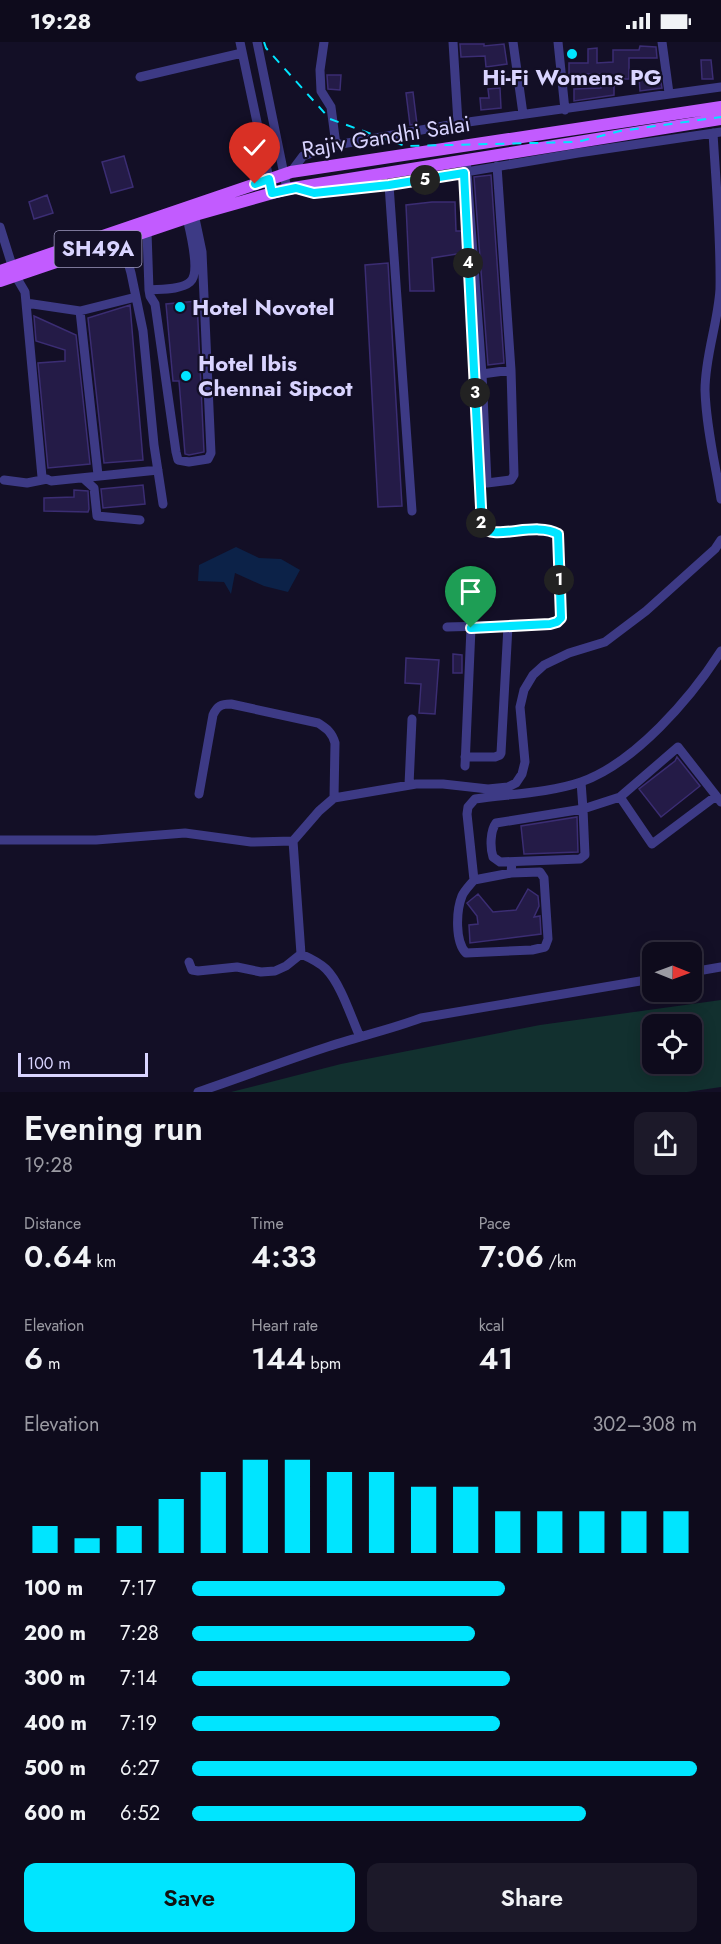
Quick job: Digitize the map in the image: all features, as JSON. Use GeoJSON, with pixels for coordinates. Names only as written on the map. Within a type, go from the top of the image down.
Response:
{"type":"FeatureCollection","features":[{"type":"Feature","properties":{"kind":"main road","name":"Rajiv Gandhi Salai"},"geometry":{"type":"LineString","coordinates":[[9,271],[122,241],[288,173],[544,132],[721,107]]}},
{"type":"Feature","properties":{"kind":"main road","name":"Rajiv Gandhi Salai"},"geometry":{"type":"LineString","coordinates":[[0,281],[9,271],[191,213],[272,193],[464,159],[721,119]]}},
{"type":"Feature","properties":{"kind":"street"},"geometry":{"type":"LineString","coordinates":[[240,42],[272,193]]}},
{"type":"Feature","properties":{"kind":"street"},"geometry":{"type":"LineString","coordinates":[[257,42],[292,189],[314,193],[389,185],[497,166],[717,133],[720,292],[705,389],[721,499]]}},
{"type":"Feature","properties":{"kind":"street"},"geometry":{"type":"LineString","coordinates":[[324,42],[320,70],[321,91],[331,107],[336,145]]}},
{"type":"Feature","properties":{"kind":"street"},"geometry":{"type":"LineString","coordinates":[[453,42],[458,123]]}},
{"type":"Feature","properties":{"kind":"street"},"geometry":{"type":"LineString","coordinates":[[513,42],[523,114]]}},
{"type":"Feature","properties":{"kind":"street"},"geometry":{"type":"LineString","coordinates":[[558,42],[565,110]]}},
{"type":"Feature","properties":{"kind":"street"},"geometry":{"type":"LineString","coordinates":[[662,42],[669,93]]}},
{"type":"Feature","properties":{"kind":"street"},"geometry":{"type":"LineString","coordinates":[[140,77],[242,53]]}},
{"type":"Feature","properties":{"kind":"street"},"geometry":{"type":"LineString","coordinates":[[288,173],[303,156],[336,145],[458,123],[721,87]]}},
{"type":"Feature","properties":{"kind":"street"},"geometry":{"type":"LineString","coordinates":[[464,159],[482,374],[487,483],[511,480],[514,475],[511,370],[497,166]]}},
{"type":"Feature","properties":{"kind":"street"},"geometry":{"type":"LineString","coordinates":[[447,627],[550,624],[561,618],[558,534],[544,528],[490,533],[482,527],[466,173]]}},
{"type":"Feature","properties":{"kind":"street"},"geometry":{"type":"LineString","coordinates":[[389,185],[412,511]]}},
{"type":"Feature","properties":{"kind":"street"},"geometry":{"type":"LineString","coordinates":[[147,232],[149,290],[155,304],[178,460],[189,462],[208,459],[211,453],[202,252],[191,213]]}},
{"type":"Feature","properties":{"kind":"street"},"geometry":{"type":"LineString","coordinates":[[149,290],[180,287],[193,279],[195,256],[191,213]]}},
{"type":"Feature","properties":{"kind":"street"},"geometry":{"type":"LineString","coordinates":[[0,228],[9,271],[25,292],[42,477],[51,482],[158,470]]}},
{"type":"Feature","properties":{"kind":"street"},"geometry":{"type":"LineString","coordinates":[[122,241],[142,332],[163,504]]}},
{"type":"Feature","properties":{"kind":"street"},"geometry":{"type":"LineString","coordinates":[[26,303],[80,311],[136,297]]}},
{"type":"Feature","properties":{"kind":"street"},"geometry":{"type":"LineString","coordinates":[[80,311],[98,475]]}},
{"type":"Feature","properties":{"kind":"street"},"geometry":{"type":"LineString","coordinates":[[482,374],[511,370]]}},
{"type":"Feature","properties":{"kind":"street"},"geometry":{"type":"LineString","coordinates":[[83,478],[93,488],[97,516],[140,520]]}},
{"type":"Feature","properties":{"kind":"street"},"geometry":{"type":"LineString","coordinates":[[4,480],[27,483],[47,479]]}},
{"type":"Feature","properties":{"kind":"street"},"geometry":{"type":"LineString","coordinates":[[301,954],[293,841],[319,811],[334,798],[409,785],[443,784],[488,789],[508,788],[516,783],[522,774],[525,762],[520,707],[524,690],[533,675],[544,665],[569,653],[605,642],[646,611],[715,549],[721,540]]}},
{"type":"Feature","properties":{"kind":"street"},"geometry":{"type":"LineString","coordinates":[[471,628],[465,762],[495,757],[501,753],[508,626]]}},
{"type":"Feature","properties":{"kind":"street"},"geometry":{"type":"LineString","coordinates":[[474,880],[467,814],[471,803],[476,800],[581,782],[619,761],[677,711],[721,651]]}},
{"type":"Feature","properties":{"kind":"street"},"geometry":{"type":"LineString","coordinates":[[199,794],[213,715],[217,707],[231,704],[318,723],[328,730],[333,735],[335,743],[334,798]]}},
{"type":"Feature","properties":{"kind":"street"},"geometry":{"type":"LineString","coordinates":[[409,785],[412,719]]}},
{"type":"Feature","properties":{"kind":"street"},"geometry":{"type":"LineString","coordinates":[[581,782],[583,809],[585,855],[583,857],[577,860],[512,862],[500,862],[493,857],[491,851],[493,826],[496,823],[583,809],[620,797],[678,747],[718,799],[652,844],[620,797]]}},
{"type":"Feature","properties":{"kind":"street"},"geometry":{"type":"LineString","coordinates":[[0,840],[96,840],[185,833],[251,842],[293,841]]}},
{"type":"Feature","properties":{"kind":"street"},"geometry":{"type":"LineString","coordinates":[[511,873],[512,862]]}},
{"type":"Feature","properties":{"kind":"street"},"geometry":{"type":"LineString","coordinates":[[540,872],[544,878],[548,939],[544,947],[532,950],[466,953],[459,937],[462,896],[474,880],[511,873],[540,872]]}},
{"type":"Feature","properties":{"kind":"street"},"geometry":{"type":"LineString","coordinates":[[189,962],[192,970],[198,971],[237,967],[261,972],[275,972],[301,954]]}},
{"type":"Feature","properties":{"kind":"street"},"geometry":{"type":"LineString","coordinates":[[301,954],[327,970],[335,982],[360,1037]]}},
{"type":"Feature","properties":{"kind":"street"},"geometry":{"type":"LineString","coordinates":[[702,970],[721,967]]}},
{"type":"Feature","properties":{"kind":"street"},"geometry":{"type":"LineString","coordinates":[[198,1092],[307,1053],[388,1031],[421,1018],[642,981]]}},
{"type":"Feature","properties":{"kind":"green space"},"geometry":{"type":"Polygon","coordinates":[[[721,1000],[721,1087],[687,1092],[231,1092],[341,1064],[540,1025],[721,1000]]]}},
{"type":"Feature","properties":{"kind":"water"},"geometry":{"type":"Polygon","coordinates":[[[236,547],[259,558],[281,559],[300,570],[288,592],[264,586],[235,573],[231,594],[224,582],[198,581],[199,565],[236,547]]]}},
{"type":"Feature","properties":{"kind":"building"},"geometry":{"type":"Polygon","coordinates":[[[460,44],[484,44],[484,46],[504,44],[507,64],[486,67],[485,56],[461,57],[460,44]]]}},
{"type":"Feature","properties":{"kind":"building"},"geometry":{"type":"Polygon","coordinates":[[[640,46],[656,47],[657,58],[629,58],[629,79],[614,79],[614,95],[574,101],[574,89],[601,88],[601,74],[569,74],[569,63],[588,63],[588,49],[597,48],[597,63],[613,62],[613,50],[639,50],[640,46]]]}},
{"type":"Feature","properties":{"kind":"building"},"geometry":{"type":"Polygon","coordinates":[[[701,60],[711,60],[713,79],[702,79],[701,60]]]}},
{"type":"Feature","properties":{"kind":"building"},"geometry":{"type":"Polygon","coordinates":[[[327,75],[341,75],[340,90],[328,89],[327,75]]]}},
{"type":"Feature","properties":{"kind":"building"},"geometry":{"type":"Polygon","coordinates":[[[639,76],[660,76],[662,88],[640,91],[639,76]]]}},
{"type":"Feature","properties":{"kind":"building"},"geometry":{"type":"Polygon","coordinates":[[[500,88],[501,108],[481,110],[480,98],[489,98],[488,89],[500,88]]]}},
{"type":"Feature","properties":{"kind":"building"},"geometry":{"type":"Polygon","coordinates":[[[413,92],[417,124],[410,125],[406,93],[413,92]]]}},
{"type":"Feature","properties":{"kind":"building"},"geometry":{"type":"Polygon","coordinates":[[[124,156],[133,187],[111,193],[102,162],[124,156]]]}},
{"type":"Feature","properties":{"kind":"building"},"geometry":{"type":"Polygon","coordinates":[[[491,175],[504,363],[488,365],[474,177],[491,175]]]}},
{"type":"Feature","properties":{"kind":"building"},"geometry":{"type":"Polygon","coordinates":[[[47,195],[53,213],[34,219],[29,202],[47,195]]]}},
{"type":"Feature","properties":{"kind":"building"},"geometry":{"type":"Polygon","coordinates":[[[455,202],[456,231],[462,231],[463,253],[432,258],[434,291],[410,291],[406,205],[455,202]]]}},
{"type":"Feature","properties":{"kind":"building"},"geometry":{"type":"Polygon","coordinates":[[[388,263],[402,506],[378,507],[365,265],[388,263]]]}},
{"type":"Feature","properties":{"kind":"building"},"geometry":{"type":"Polygon","coordinates":[[[197,301],[204,452],[189,455],[185,454],[179,381],[173,381],[166,304],[197,301]]]}},
{"type":"Feature","properties":{"kind":"building"},"geometry":{"type":"Polygon","coordinates":[[[130,305],[143,460],[104,463],[88,318],[130,305]]]}},
{"type":"Feature","properties":{"kind":"building"},"geometry":{"type":"Polygon","coordinates":[[[34,316],[76,335],[90,464],[48,468],[38,363],[65,361],[65,350],[36,341],[34,316]]]}},
{"type":"Feature","properties":{"kind":"building"},"geometry":{"type":"Polygon","coordinates":[[[143,485],[145,504],[103,508],[101,489],[143,485]]]}},
{"type":"Feature","properties":{"kind":"building"},"geometry":{"type":"Polygon","coordinates":[[[74,490],[88,491],[88,512],[44,511],[44,498],[74,497],[74,490]]]}},
{"type":"Feature","properties":{"kind":"building"},"geometry":{"type":"Polygon","coordinates":[[[453,654],[462,655],[462,673],[453,673],[453,654]]]}},
{"type":"Feature","properties":{"kind":"building"},"geometry":{"type":"Polygon","coordinates":[[[406,658],[439,660],[435,714],[419,713],[421,684],[405,683],[406,658]]]}},
{"type":"Feature","properties":{"kind":"building"},"geometry":{"type":"Polygon","coordinates":[[[677,757],[700,786],[661,817],[639,789],[677,757]]]}},
{"type":"Feature","properties":{"kind":"building"},"geometry":{"type":"Polygon","coordinates":[[[577,817],[578,852],[524,854],[521,826],[577,817]]]}},
{"type":"Feature","properties":{"kind":"building"},"geometry":{"type":"Polygon","coordinates":[[[528,889],[538,896],[539,906],[534,917],[540,916],[541,934],[470,943],[469,925],[478,924],[477,916],[467,903],[478,894],[493,912],[516,910],[528,889]]]}},
{"type":"Feature","properties":{"kind":"railway"},"geometry":{"type":"LineString","coordinates":[[264,42],[266,48],[330,119],[405,146],[577,142],[620,131],[721,117]]}},
{"type":"Feature","properties":{"kind":"place","name":"Hi-Fi Womens PG"},"geometry":{"type":"Point","coordinates":[572,54]}},
{"type":"Feature","properties":{"kind":"place","name":"Hotel Novotel"},"geometry":{"type":"Point","coordinates":[180,307]}},
{"type":"Feature","properties":{"kind":"place","name":"Hotel Ibis Chennai Sipcot"},"geometry":{"type":"Point","coordinates":[186,376]}},
{"type":"Feature","properties":{"kind":"route"},"geometry":{"type":"LineString","coordinates":[[255,184],[269,179],[272,193],[296,188],[314,193],[389,185],[464,173],[482,527],[490,533],[544,528],[558,534],[561,618],[550,624],[471,628]]}}]}
